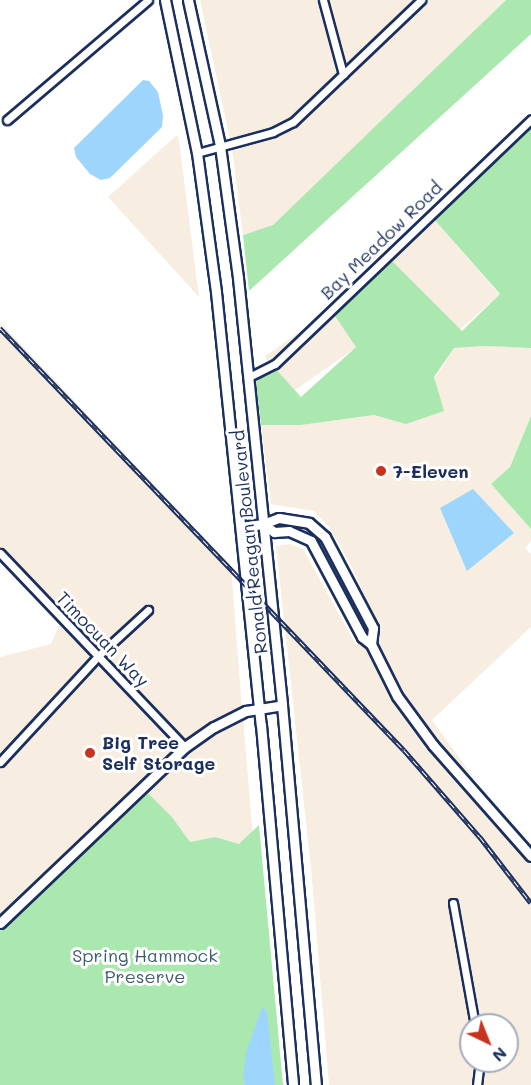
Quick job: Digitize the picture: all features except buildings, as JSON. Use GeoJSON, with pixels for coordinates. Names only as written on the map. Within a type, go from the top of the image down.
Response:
{"type":"FeatureCollection","features":[{"type":"Feature","properties":{"kind":"main road","name":"Ronald Reagan Boulevard"},"geometry":{"type":"LineString","coordinates":[[165,0],[197,153],[216,292],[241,527],[293,1085]]}},
{"type":"Feature","properties":{"kind":"main road","name":"Ronald Reagan Boulevard"},"geometry":{"type":"LineString","coordinates":[[188,0],[220,146],[249,377],[282,705],[316,1085]]}},
{"type":"Feature","properties":{"kind":"main road"},"geometry":{"type":"LineString","coordinates":[[241,527],[262,524],[279,518],[309,523],[325,537],[373,628],[371,644]]}},
{"type":"Feature","properties":{"kind":"main road"},"geometry":{"type":"LineString","coordinates":[[262,524],[274,532],[289,531],[311,541],[362,637],[371,644],[397,696],[433,745],[531,856]]}},
{"type":"Feature","properties":{"kind":"main road"},"geometry":{"type":"LineString","coordinates":[[0,923],[185,747],[214,727],[246,711],[282,705]]}},
{"type":"Feature","properties":{"kind":"street"},"geometry":{"type":"LineString","coordinates":[[7,120],[148,0]]}},
{"type":"Feature","properties":{"kind":"street"},"geometry":{"type":"LineString","coordinates":[[323,0],[344,74]]}},
{"type":"Feature","properties":{"kind":"street"},"geometry":{"type":"LineString","coordinates":[[197,153],[273,132],[292,122],[422,0]]}},
{"type":"Feature","properties":{"kind":"street","name":"Bay Meadow Road"},"geometry":{"type":"LineString","coordinates":[[249,377],[275,364],[531,119]]}},
{"type":"Feature","properties":{"kind":"street","name":"Timocuan Way"},"geometry":{"type":"LineString","coordinates":[[0,553],[185,747]]}},
{"type":"Feature","properties":{"kind":"street"},"geometry":{"type":"LineString","coordinates":[[0,762],[98,656],[148,609]]}},
{"type":"Feature","properties":{"kind":"street"},"geometry":{"type":"LineString","coordinates":[[453,903],[473,1013]]}},
{"type":"Feature","properties":{"kind":"shaded area"},"geometry":{"type":"Polygon","coordinates":[[[200,0],[506,0],[273,225],[243,235],[232,149],[200,0]]]}},
{"type":"Feature","properties":{"kind":"shaded area"},"geometry":{"type":"Polygon","coordinates":[[[177,135],[179,141],[199,297],[108,197],[177,135]]]}},
{"type":"Feature","properties":{"kind":"shaded area"},"geometry":{"type":"Polygon","coordinates":[[[432,217],[500,295],[455,333],[387,256],[432,217]]]}},
{"type":"Feature","properties":{"kind":"shaded area"},"geometry":{"type":"Polygon","coordinates":[[[331,310],[357,347],[290,393],[265,356],[331,310]]]}},
{"type":"Feature","properties":{"kind":"shaded area"},"geometry":{"type":"Polygon","coordinates":[[[0,322],[231,567],[242,708],[209,724],[182,744],[0,917],[0,657],[51,644],[59,625],[47,603],[0,554],[0,322]]]}},
{"type":"Feature","properties":{"kind":"shaded area"},"geometry":{"type":"Polygon","coordinates":[[[484,346],[531,348],[531,416],[510,467],[491,484],[531,529],[531,541],[525,548],[531,554],[531,627],[432,720],[471,774],[467,777],[436,743],[401,694],[375,644],[376,635],[380,633],[353,569],[330,528],[314,511],[271,504],[261,425],[301,425],[374,415],[407,423],[454,348],[484,346]]]}},
{"type":"Feature","properties":{"kind":"shaded area"},"geometry":{"type":"Polygon","coordinates":[[[290,544],[303,549],[356,645],[362,642],[368,647],[430,747],[531,861],[531,1085],[329,1085],[311,868],[276,546],[290,544]]]}},
{"type":"Feature","properties":{"kind":"shaded area"},"geometry":{"type":"Polygon","coordinates":[[[243,717],[254,850],[215,837],[190,842],[172,817],[148,793],[188,750],[213,731],[243,717]]]}},
{"type":"Feature","properties":{"kind":"green space"},"geometry":{"type":"Polygon","coordinates":[[[506,0],[531,0],[531,34],[249,291],[243,235],[273,225],[506,0]]]}},
{"type":"Feature","properties":{"kind":"green space"},"geometry":{"type":"Polygon","coordinates":[[[531,125],[531,348],[484,346],[454,348],[434,377],[444,411],[406,424],[374,415],[301,425],[261,425],[256,382],[272,365],[301,397],[356,347],[331,310],[388,257],[462,331],[500,294],[432,217],[531,125]]]}},
{"type":"Feature","properties":{"kind":"green space"},"geometry":{"type":"Polygon","coordinates":[[[531,416],[531,529],[491,484],[510,467],[531,416]]]}},
{"type":"Feature","properties":{"kind":"green space","name":"Spring Hammock Preserve"},"geometry":{"type":"Polygon","coordinates":[[[148,793],[172,817],[190,842],[215,837],[239,844],[259,825],[283,1085],[0,1085],[0,931],[148,793]]]}},
{"type":"Feature","properties":{"kind":"water"},"geometry":{"type":"Polygon","coordinates":[[[143,80],[149,81],[158,92],[163,116],[162,127],[110,178],[101,180],[90,174],[76,157],[74,148],[143,80]]]}},
{"type":"Feature","properties":{"kind":"water"},"geometry":{"type":"Polygon","coordinates":[[[473,489],[514,533],[467,571],[440,508],[473,489]]]}},
{"type":"Feature","properties":{"kind":"water"},"geometry":{"type":"Polygon","coordinates":[[[264,1007],[267,1012],[275,1085],[245,1085],[243,1079],[246,1053],[264,1007]]]}},
{"type":"Feature","properties":{"kind":"railway"},"geometry":{"type":"LineString","coordinates":[[0,328],[404,750],[480,837],[531,903]]}},
{"type":"Feature","properties":{"kind":"place","name":"7-Eleven"},"geometry":{"type":"Point","coordinates":[381,471]}},
{"type":"Feature","properties":{"kind":"place","name":"Big Tree Self Storage"},"geometry":{"type":"Point","coordinates":[90,753]}}]}
